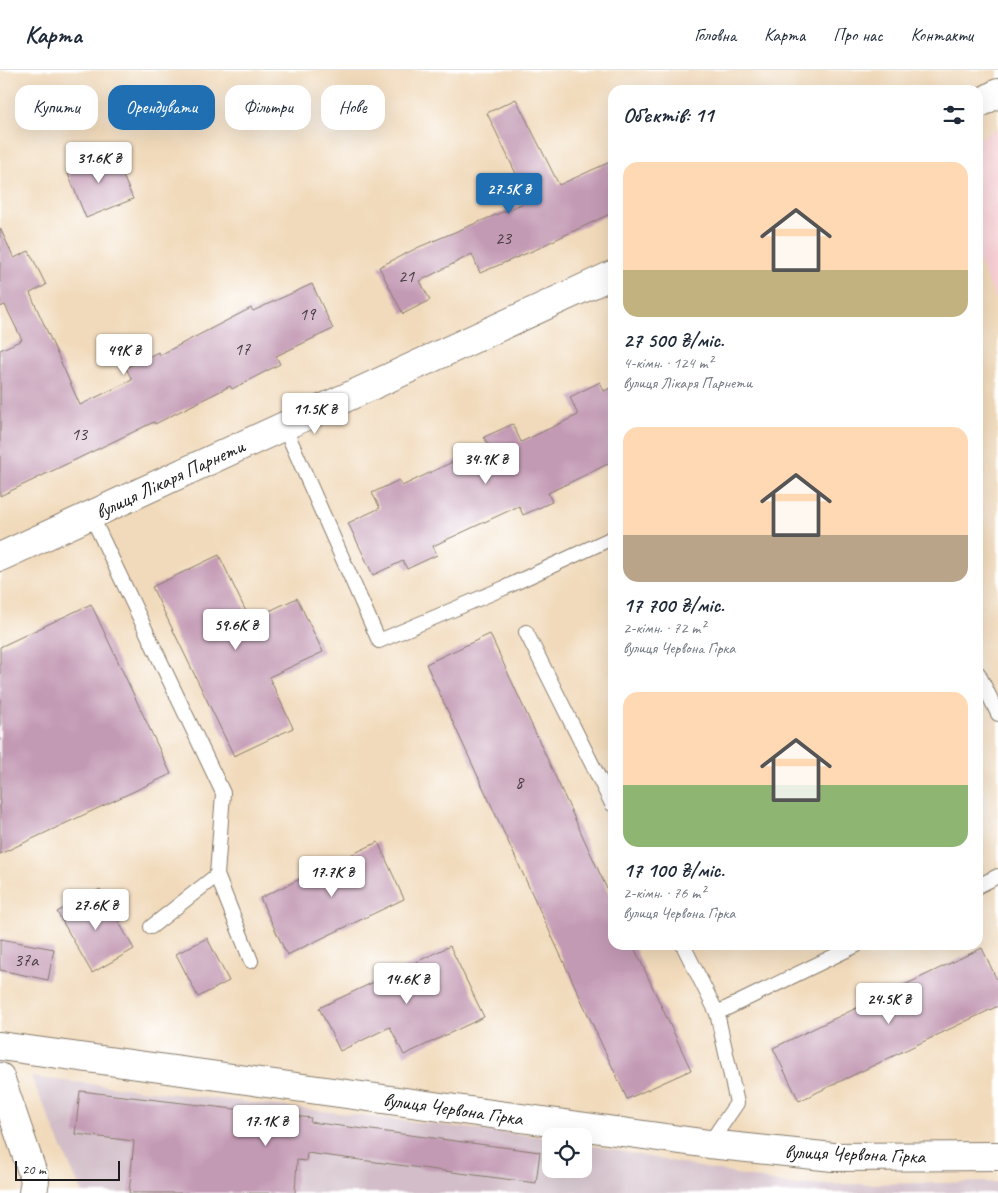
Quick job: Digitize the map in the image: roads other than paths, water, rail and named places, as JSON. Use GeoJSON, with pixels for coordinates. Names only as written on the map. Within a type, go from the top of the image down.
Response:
{"type":"FeatureCollection","features":[{"type":"Feature","properties":{"kind":"street"},"geometry":{"type":"LineString","coordinates":[[983,101],[998,93]]}},
{"type":"Feature","properties":{"kind":"street","name":"вулиця Лікаря Парнети"},"geometry":{"type":"LineString","coordinates":[[0,558],[608,277]]}},
{"type":"Feature","properties":{"kind":"street","name":"вулиця Червона Гірка"},"geometry":{"type":"LineString","coordinates":[[0,1046],[709,1144],[833,1157],[998,1156]]}},
{"type":"Feature","properties":{"kind":"street"},"geometry":{"type":"LineString","coordinates":[[0,1077],[35,1180],[33,1193]]}},
{"type":"Feature","properties":{"kind":"lane"},"geometry":{"type":"LineString","coordinates":[[284,426],[379,641],[504,588],[608,540]]}},
{"type":"Feature","properties":{"kind":"lane"},"geometry":{"type":"LineString","coordinates":[[91,515],[223,793],[217,876],[251,961]]}},
{"type":"Feature","properties":{"kind":"lane"},"geometry":{"type":"LineString","coordinates":[[526,632],[608,796]]}},
{"type":"Feature","properties":{"kind":"lane"},"geometry":{"type":"LineString","coordinates":[[983,683],[998,714]]}},
{"type":"Feature","properties":{"kind":"lane"},"geometry":{"type":"LineString","coordinates":[[151,927],[217,876]]}},
{"type":"Feature","properties":{"kind":"lane"},"geometry":{"type":"LineString","coordinates":[[983,884],[998,876]]}},
{"type":"Feature","properties":{"kind":"lane"},"geometry":{"type":"LineString","coordinates":[[686,950],[717,1013],[737,1103],[709,1144]]}},
{"type":"Feature","properties":{"kind":"lane"},"geometry":{"type":"LineString","coordinates":[[717,1013],[847,950]]}}]}
